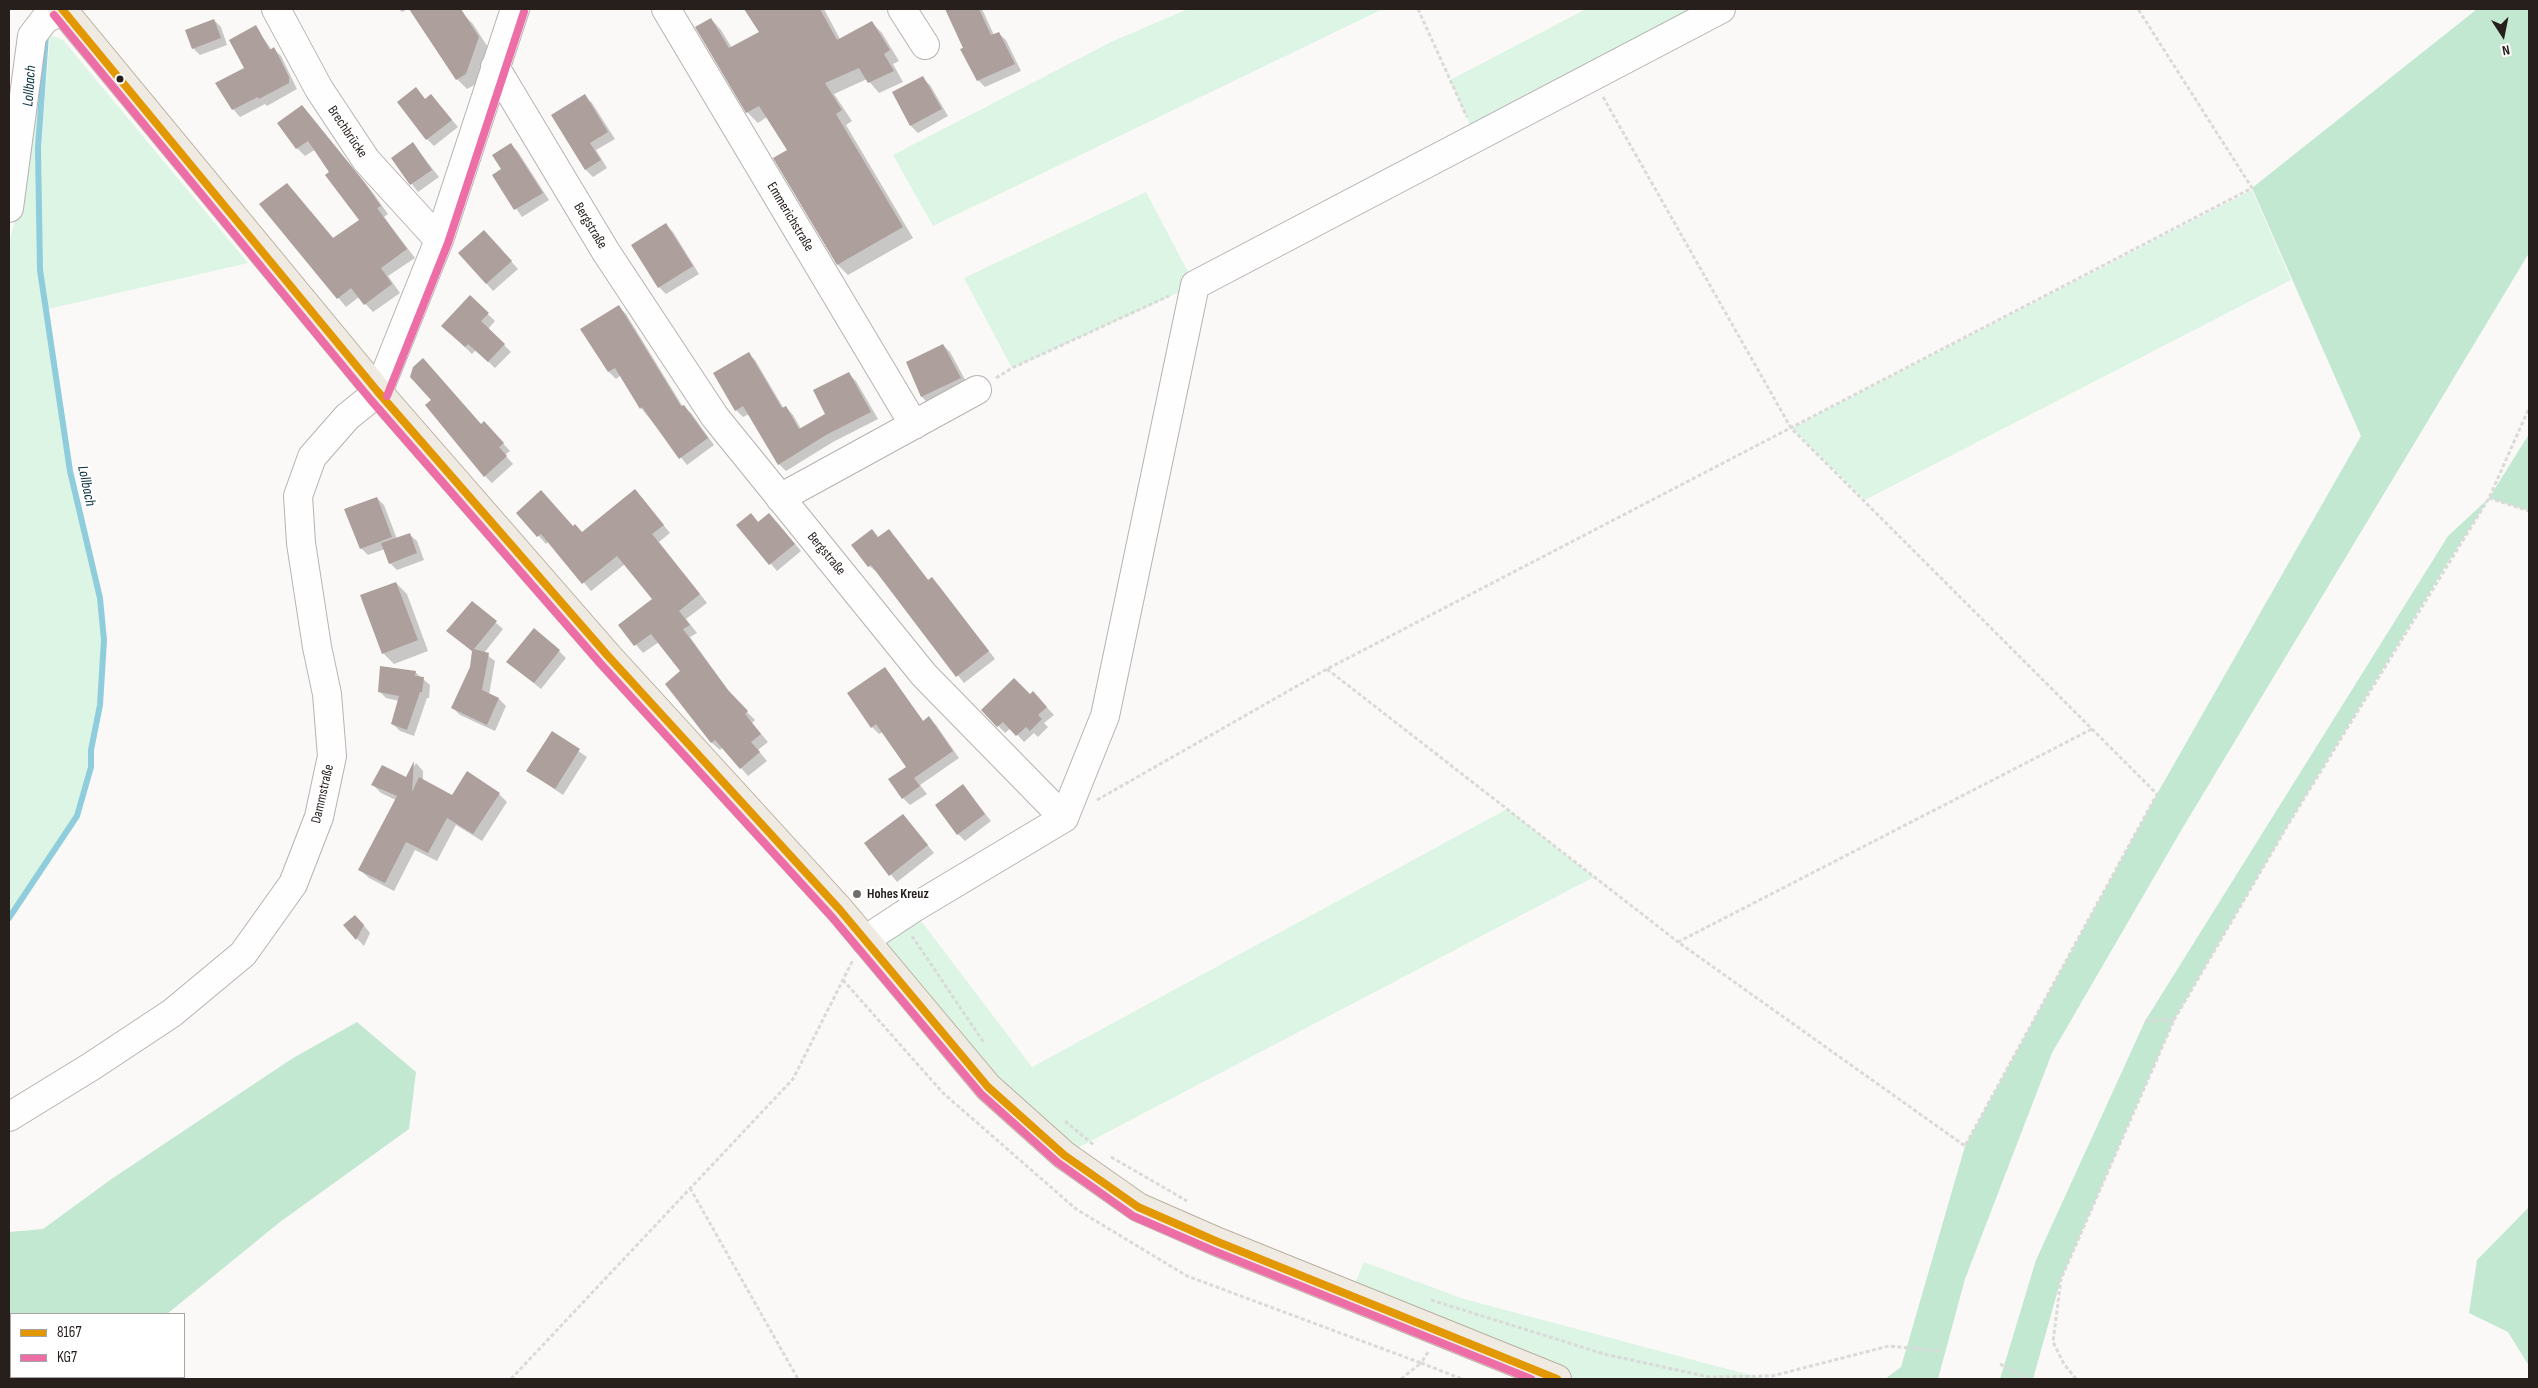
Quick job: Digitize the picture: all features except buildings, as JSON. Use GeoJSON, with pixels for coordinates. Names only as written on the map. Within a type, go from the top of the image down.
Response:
{"type":"FeatureCollection","features":[{"type":"Feature","properties":{"kind":"main road"},"geometry":{"type":"LineString","coordinates":[[64,9],[378,392],[608,656],[875,933],[903,984],[988,1087],[1064,1155],[1138,1207],[1218,1242],[1557,1379]]}},
{"type":"Feature","properties":{"kind":"street"},"geometry":{"type":"LineString","coordinates":[[9,208],[32,36],[45,18],[64,9]]}},
{"type":"Feature","properties":{"kind":"street","name":"Brechbrücke"},"geometry":{"type":"LineString","coordinates":[[276,9],[319,89],[366,160],[440,240]]}},
{"type":"Feature","properties":{"kind":"street"},"geometry":{"type":"LineString","coordinates":[[378,392],[440,240],[515,9]]}},
{"type":"Feature","properties":{"kind":"street","name":"Emmerichstraße"},"geometry":{"type":"LineString","coordinates":[[666,9],[914,425]]}},
{"type":"Feature","properties":{"kind":"street"},"geometry":{"type":"LineString","coordinates":[[902,9],[925,45]]}},
{"type":"Feature","properties":{"kind":"street"},"geometry":{"type":"LineString","coordinates":[[875,933],[1064,818],[1105,716],[1195,285],[1721,9]]}},
{"type":"Feature","properties":{"kind":"street","name":"Bergstraße"},"geometry":{"type":"LineString","coordinates":[[495,67],[606,252],[715,417],[924,675],[1064,818]]}},
{"type":"Feature","properties":{"kind":"street"},"geometry":{"type":"LineString","coordinates":[[780,498],[977,390]]}},
{"type":"Feature","properties":{"kind":"street","name":"Dammstraße"},"geometry":{"type":"LineString","coordinates":[[9,1117],[92,1066],[172,1013],[243,954],[293,884],[320,817],[332,756],[327,694],[308,591],[298,496],[312,457],[347,417],[378,392]]}},
{"type":"Feature","properties":{"kind":"path"},"geometry":{"type":"LineString","coordinates":[[1418,9],[1476,138]]}},
{"type":"Feature","properties":{"kind":"path"},"geometry":{"type":"LineString","coordinates":[[1064,818],[1327,669],[2252,188],[2138,9]]}},
{"type":"Feature","properties":{"kind":"path"},"geometry":{"type":"LineString","coordinates":[[1327,669],[1678,942],[1964,1146],[2157,794],[1791,428],[1592,77]]}},
{"type":"Feature","properties":{"kind":"path"},"geometry":{"type":"LineString","coordinates":[[977,390],[1012,368],[1195,285]]}},
{"type":"Feature","properties":{"kind":"path"},"geometry":{"type":"LineString","coordinates":[[2076,1379],[2064,1364],[2053,1342],[2061,1279],[2174,1020],[2289,823],[2489,498],[2529,408]]}},
{"type":"Feature","properties":{"kind":"path"},"geometry":{"type":"LineString","coordinates":[[2489,498],[2529,511]]}},
{"type":"Feature","properties":{"kind":"path"},"geometry":{"type":"LineString","coordinates":[[1678,942],[2092,729]]}},
{"type":"Feature","properties":{"kind":"path"},"geometry":{"type":"LineString","coordinates":[[511,1379],[793,1079],[875,933],[910,933],[989,1050]]}},
{"type":"Feature","properties":{"kind":"path"},"geometry":{"type":"LineString","coordinates":[[2145,1021],[2174,1020]]}},
{"type":"Feature","properties":{"kind":"path"},"geometry":{"type":"LineString","coordinates":[[1059,1116],[1097,1147]]}},
{"type":"Feature","properties":{"kind":"path"},"geometry":{"type":"LineString","coordinates":[[1104,1153],[1191,1203]]}},
{"type":"Feature","properties":{"kind":"path"},"geometry":{"type":"LineString","coordinates":[[690,1188],[798,1379]]}},
{"type":"Feature","properties":{"kind":"path"},"geometry":{"type":"LineString","coordinates":[[1422,1298],[1604,1354],[1709,1377],[1772,1376],[1889,1346],[1940,1351]]}},
{"type":"Feature","properties":{"kind":"path"},"geometry":{"type":"LineString","coordinates":[[1401,1379],[1421,1363],[1441,1332]]}},
{"type":"Feature","properties":{"kind":"path"},"geometry":{"type":"LineString","coordinates":[[1421,1363],[1462,1379]]}},
{"type":"Feature","properties":{"kind":"path"},"geometry":{"type":"LineString","coordinates":[[2000,1364],[2030,1379]]}},
{"type":"Feature","properties":{"kind":"green space"},"geometry":{"type":"Polygon","coordinates":[[[1188,9],[1383,9],[933,226],[893,155],[1113,41],[1188,9]]]}},
{"type":"Feature","properties":{"kind":"green space"},"geometry":{"type":"Polygon","coordinates":[[[1586,9],[1721,9],[1476,138],[1450,80],[1586,9]]]}},
{"type":"Feature","properties":{"kind":"green space"},"geometry":{"type":"Polygon","coordinates":[[[2477,9],[2529,9],[2529,253],[2182,829],[2052,1053],[1965,1279],[1938,1379],[1885,1379],[1901,1367],[1965,1146],[2157,794],[2361,436],[2252,188],[2477,9]]]}},
{"type":"Feature","properties":{"kind":"green space"},"geometry":{"type":"Polygon","coordinates":[[[46,35],[38,149],[40,270],[70,471],[100,598],[104,640],[100,705],[91,750],[91,767],[77,816],[9,918],[9,246],[46,35]]]}},
{"type":"Feature","properties":{"kind":"green space"},"geometry":{"type":"Polygon","coordinates":[[[50,35],[63,40],[248,263],[48,309],[42,270],[41,149],[50,35]]]}},
{"type":"Feature","properties":{"kind":"green space"},"geometry":{"type":"Polygon","coordinates":[[[2252,190],[2291,280],[1865,500],[1792,428],[2252,190]]]}},
{"type":"Feature","properties":{"kind":"green space"},"geometry":{"type":"Polygon","coordinates":[[[1146,192],[1195,285],[1012,368],[964,278],[1146,192]]]}},
{"type":"Feature","properties":{"kind":"green space"},"geometry":{"type":"Polygon","coordinates":[[[2529,434],[2529,511],[2489,498],[2529,434]]]}},
{"type":"Feature","properties":{"kind":"green space"},"geometry":{"type":"Polygon","coordinates":[[[2489,498],[2289,823],[2174,1020],[2061,1279],[2033,1379],[2000,1379],[2036,1260],[2145,1021],[2448,536],[2489,498]]]}},
{"type":"Feature","properties":{"kind":"green space"},"geometry":{"type":"Polygon","coordinates":[[[1507,809],[1594,877],[1064,1155],[865,940],[912,909],[1032,1067],[1507,809]]]}},
{"type":"Feature","properties":{"kind":"green space"},"geometry":{"type":"Polygon","coordinates":[[[357,1022],[416,1072],[409,1129],[280,1222],[168,1313],[10,1313],[10,1378],[114,1379],[9,1379],[9,1232],[43,1229],[110,1180],[293,1058],[357,1022]]]}},
{"type":"Feature","properties":{"kind":"green space"},"geometry":{"type":"Polygon","coordinates":[[[2529,1207],[2529,1366],[2508,1332],[2469,1313],[2477,1260],[2529,1207]]]}},
{"type":"Feature","properties":{"kind":"green space"},"geometry":{"type":"Polygon","coordinates":[[[1364,1262],[1464,1299],[1765,1379],[1557,1379],[1350,1295],[1364,1262]]]}},
{"type":"Feature","properties":{"kind":"waterway","name":"Lollbach"},"geometry":{"type":"LineString","coordinates":[[9,918],[77,816],[91,767],[91,750],[100,705],[104,640],[100,598],[70,471],[40,270],[38,148],[46,35]]}},
{"type":"Feature","properties":{"kind":"transit line","name":"8167"},"geometry":{"type":"LineString","coordinates":[[62,9],[378,392],[608,656],[840,910],[988,1087],[1064,1155],[1138,1207],[1218,1242],[1557,1379]]}},
{"type":"Feature","properties":{"kind":"transit line","name":"KG7"},"geometry":{"type":"LineString","coordinates":[[387,396],[448,243],[524,12]]}},
{"type":"Feature","properties":{"kind":"transit line","name":"KG7"},"geometry":{"type":"LineString","coordinates":[[54,15],[370,399],[600,663],[832,917],[981,1094],[1057,1162],[1133,1216],[1214,1251],[1531,1379]]}},
{"type":"Feature","properties":{"kind":"place","name":"Hohes Kreuz"},"geometry":{"type":"Point","coordinates":[857,894]}}]}
